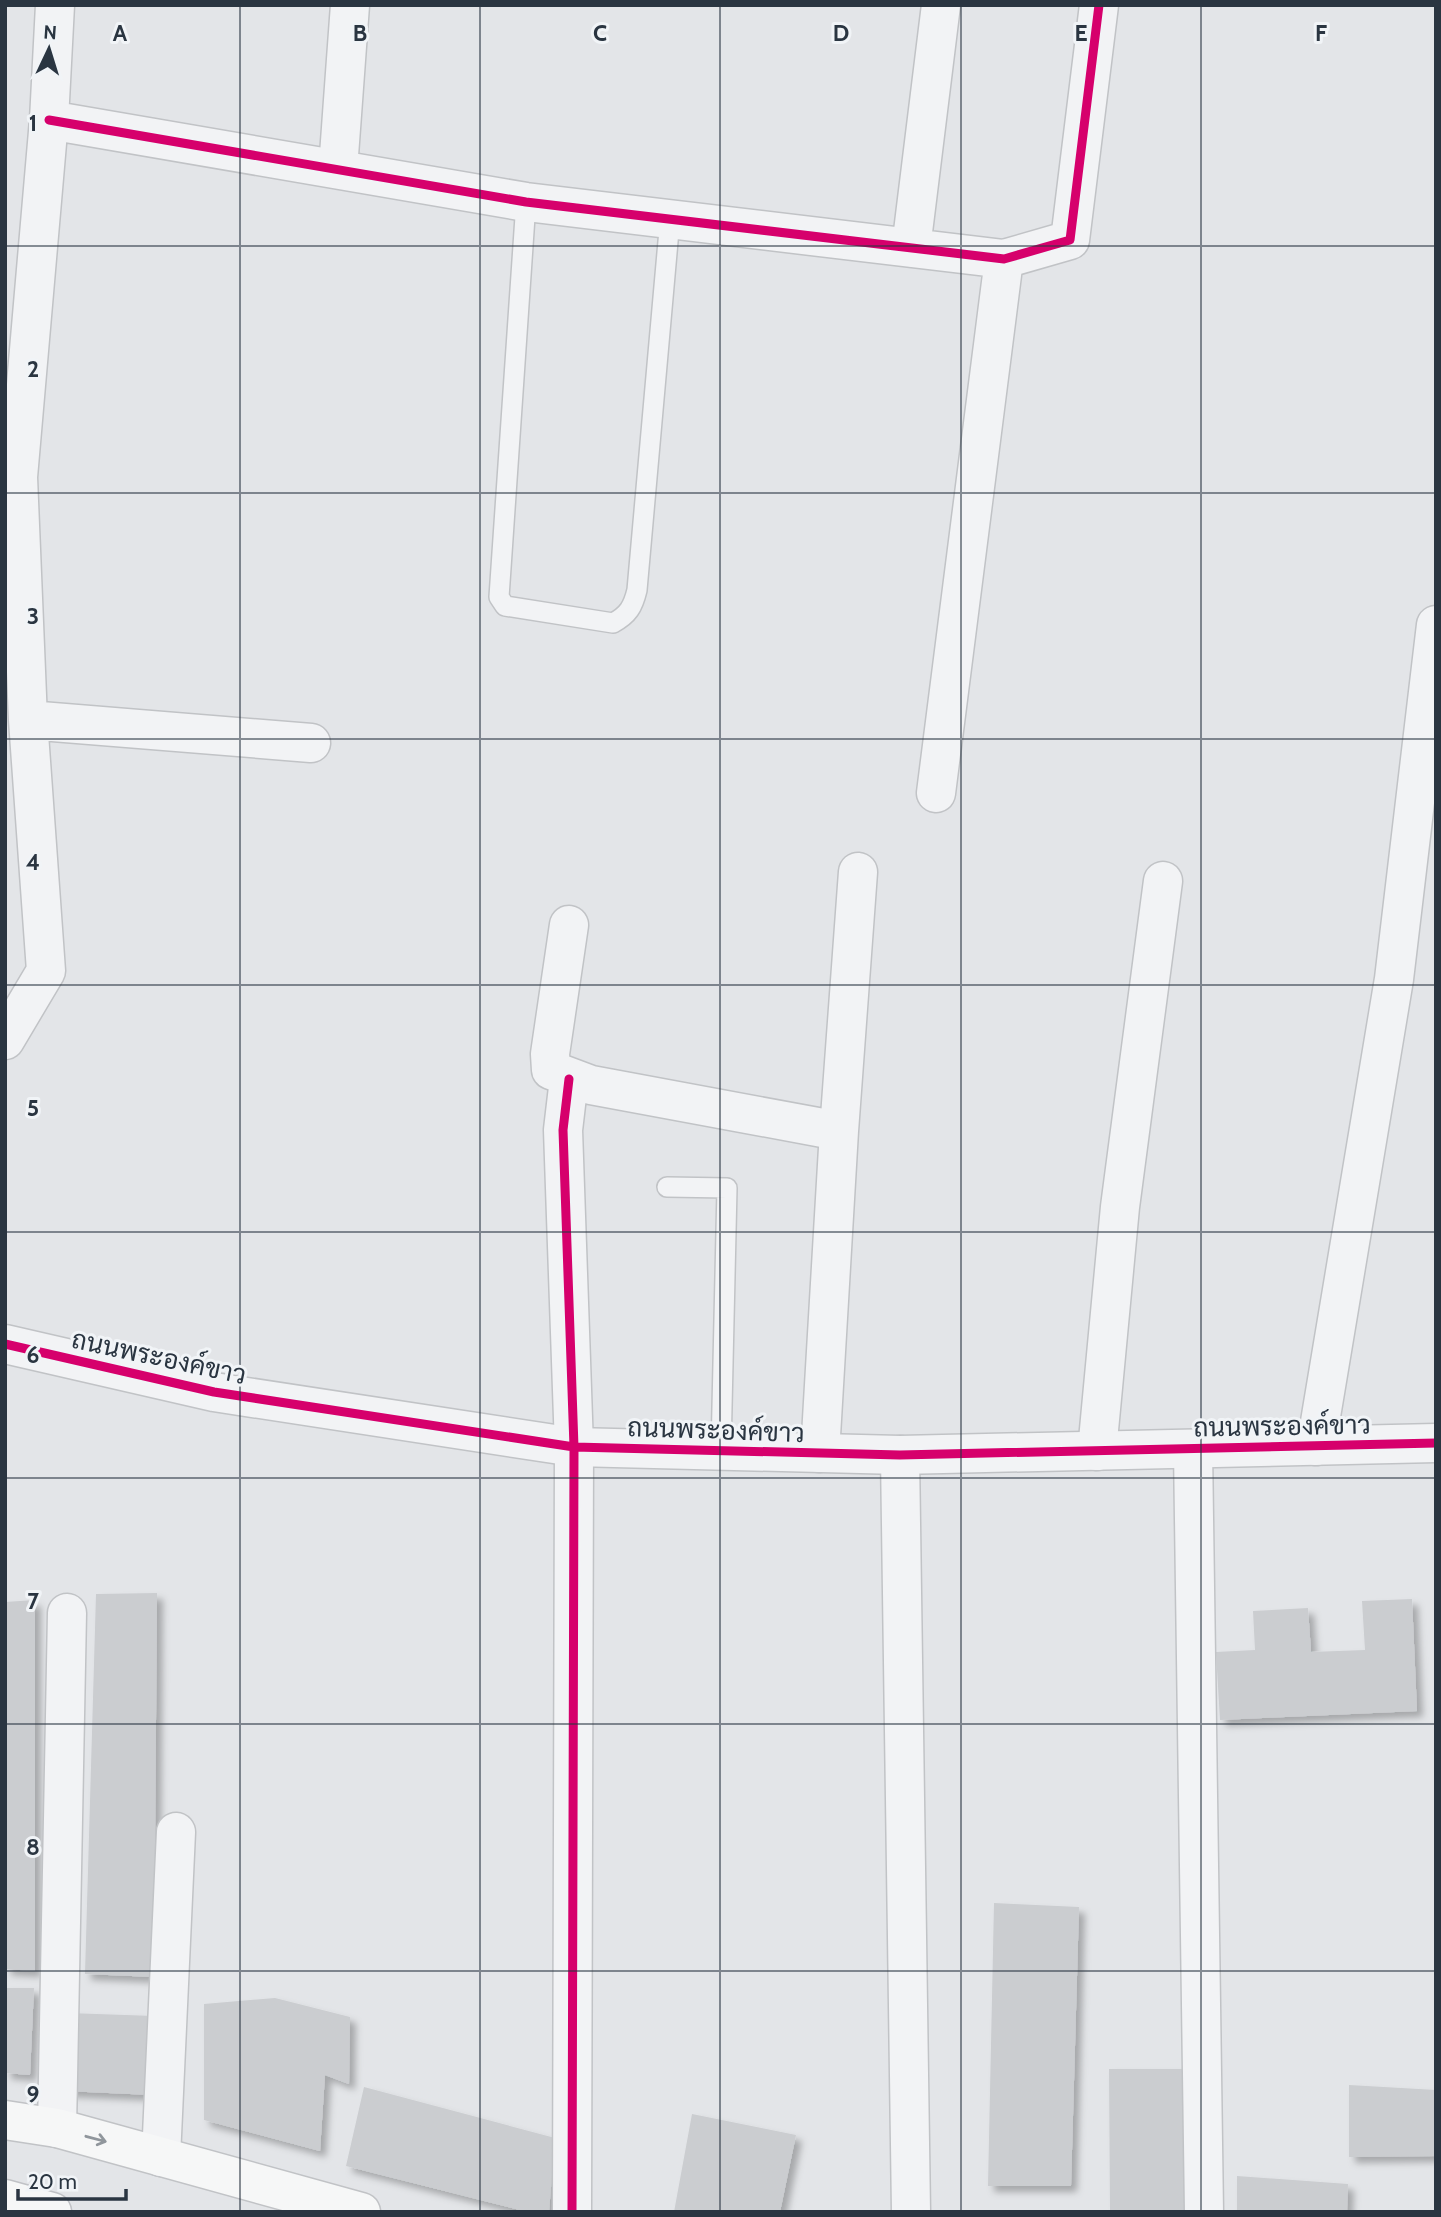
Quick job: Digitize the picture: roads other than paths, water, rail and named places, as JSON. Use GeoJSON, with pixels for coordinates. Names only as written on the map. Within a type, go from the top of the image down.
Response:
{"type":"FeatureCollection","features":[{"type":"Feature","properties":{"kind":"main road"},"geometry":{"type":"LineString","coordinates":[[5,2120],[57,2128],[361,2212]]}},
{"type":"Feature","properties":{"kind":"main road"},"geometry":{"type":"LineString","coordinates":[[5,2199],[52,2212]]}},
{"type":"Feature","properties":{"kind":"street"},"geometry":{"type":"LineString","coordinates":[[5,1040],[46,971],[27,720],[18,477],[49,120],[55,5]]}},
{"type":"Feature","properties":{"kind":"street"},"geometry":{"type":"LineString","coordinates":[[338,169],[350,5]]}},
{"type":"Feature","properties":{"kind":"street"},"geometry":{"type":"LineString","coordinates":[[911,248],[940,5]]}},
{"type":"Feature","properties":{"kind":"street"},"geometry":{"type":"LineString","coordinates":[[49,120],[526,202],[1004,259],[1070,240],[1099,5]]}},
{"type":"Feature","properties":{"kind":"street"},"geometry":{"type":"LineString","coordinates":[[936,793],[1004,259]]}},
{"type":"Feature","properties":{"kind":"street"},"geometry":{"type":"LineString","coordinates":[[1316,1446],[1394,979],[1436,625]]}},
{"type":"Feature","properties":{"kind":"street"},"geometry":{"type":"LineString","coordinates":[[27,720],[311,743]]}},
{"type":"Feature","properties":{"kind":"street"},"geometry":{"type":"LineString","coordinates":[[820,1453],[858,872]]}},
{"type":"Feature","properties":{"kind":"street"},"geometry":{"type":"LineString","coordinates":[[1097,1451],[1119,1207],[1163,881]]}},
{"type":"Feature","properties":{"kind":"street"},"geometry":{"type":"LineString","coordinates":[[569,925],[550,1054],[551,1070],[569,1079],[839,1131]]}},
{"type":"Feature","properties":{"kind":"street"},"geometry":{"type":"LineString","coordinates":[[569,1079],[563,1130],[574,1447],[572,2212]]}},
{"type":"Feature","properties":{"kind":"street","name":"ถนนพระองค์ขาว"},"geometry":{"type":"LineString","coordinates":[[5,1344],[214,1392],[574,1447],[900,1455],[1436,1443]]}},
{"type":"Feature","properties":{"kind":"street"},"geometry":{"type":"LineString","coordinates":[[1193,1449],[1204,2212]]}},
{"type":"Feature","properties":{"kind":"street"},"geometry":{"type":"LineString","coordinates":[[900,1455],[911,2212]]}},
{"type":"Feature","properties":{"kind":"street"},"geometry":{"type":"LineString","coordinates":[[57,2128],[67,1613]]}},
{"type":"Feature","properties":{"kind":"street"},"geometry":{"type":"LineString","coordinates":[[161,2157],[176,1832]]}},
{"type":"Feature","properties":{"kind":"lane"},"geometry":{"type":"LineString","coordinates":[[526,202],[499,597],[505,607],[613,623],[625,617],[634,605],[637,590],[670,219]]}},
{"type":"Feature","properties":{"kind":"lane"},"geometry":{"type":"LineString","coordinates":[[667,1187],[727,1188],[721,1451]]}}]}
